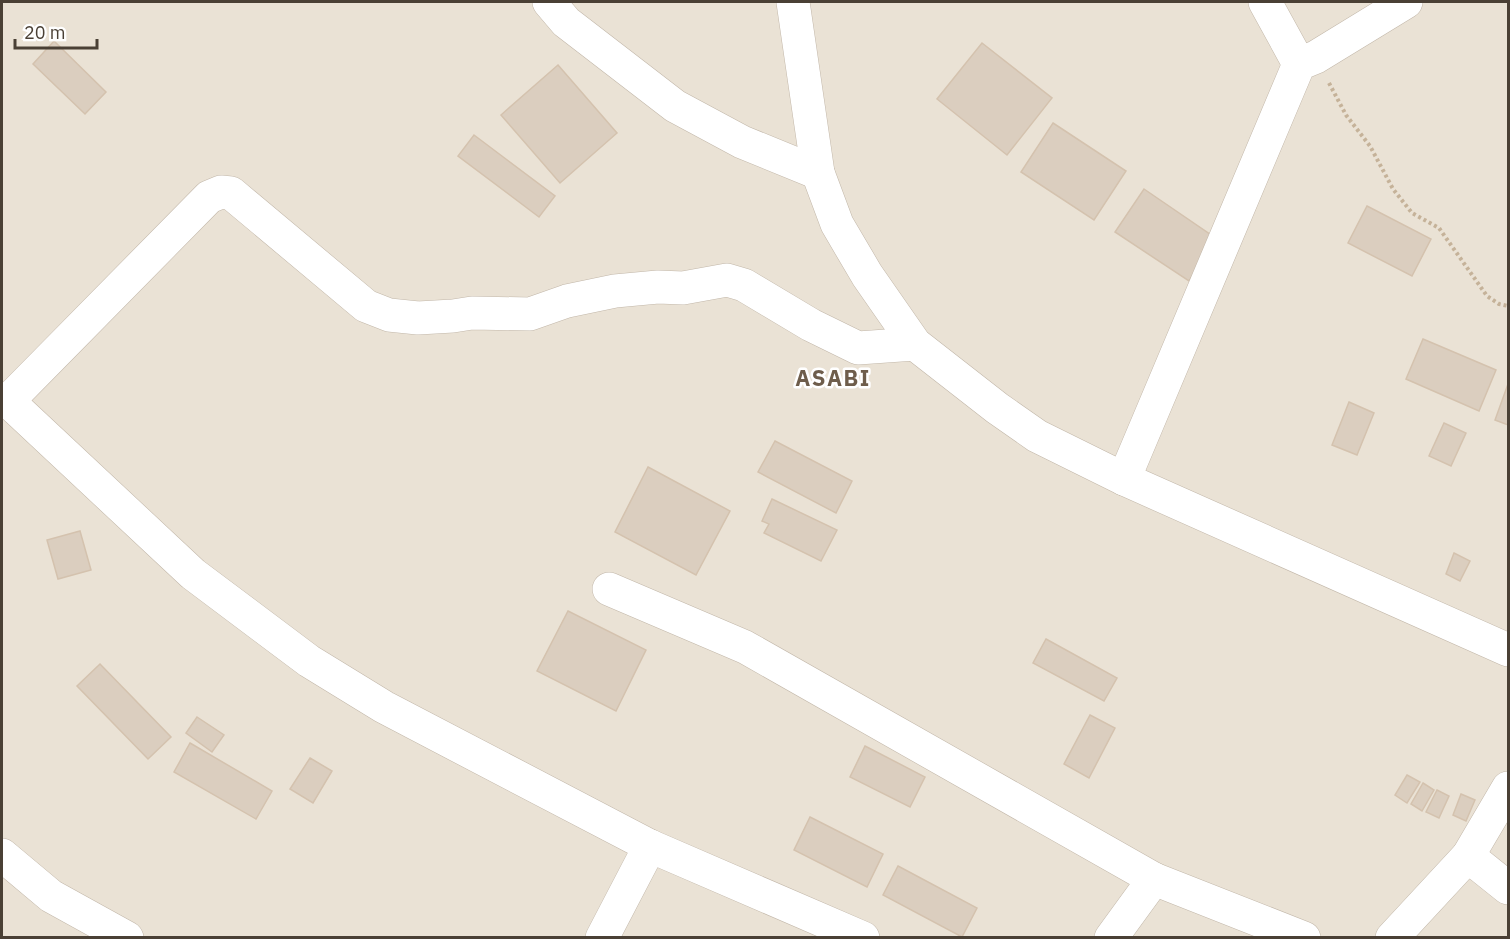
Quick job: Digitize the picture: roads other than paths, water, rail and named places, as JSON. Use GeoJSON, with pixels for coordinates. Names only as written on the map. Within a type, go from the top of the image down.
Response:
{"type":"FeatureCollection","features":[{"type":"Feature","properties":{"kind":"street"},"geometry":{"type":"LineString","coordinates":[[549,2],[566,22],[675,106],[742,142],[818,173]]}},
{"type":"Feature","properties":{"kind":"street"},"geometry":{"type":"LineString","coordinates":[[793,2],[818,173],[837,224],[867,275],[915,344],[1037,436],[1124,479],[1509,650]]}},
{"type":"Feature","properties":{"kind":"street"},"geometry":{"type":"LineString","coordinates":[[1265,2],[1307,61]]}},
{"type":"Feature","properties":{"kind":"street"},"geometry":{"type":"LineString","coordinates":[[1124,479],[1307,61],[1406,2]]}},
{"type":"Feature","properties":{"kind":"street"},"geometry":{"type":"LineString","coordinates":[[863,938],[650,846],[384,707],[309,661],[192,574],[5,400],[209,197],[221,192],[231,193],[366,306],[389,315],[418,318],[472,313],[530,314],[567,302],[615,291],[658,287],[683,288],[726,280],[744,285],[811,325],[858,348],[915,344]]}},
{"type":"Feature","properties":{"kind":"street"},"geometry":{"type":"LineString","coordinates":[[609,589],[745,647],[1154,879],[1304,938]]}},
{"type":"Feature","properties":{"kind":"street"},"geometry":{"type":"LineString","coordinates":[[1392,938],[1468,856],[1509,788]]}},
{"type":"Feature","properties":{"kind":"street"},"geometry":{"type":"LineString","coordinates":[[602,938],[650,846]]}},
{"type":"Feature","properties":{"kind":"street"},"geometry":{"type":"LineString","coordinates":[[2,855],[51,896],[127,938]]}},
{"type":"Feature","properties":{"kind":"street"},"geometry":{"type":"LineString","coordinates":[[1468,856],[1509,888]]}},
{"type":"Feature","properties":{"kind":"street"},"geometry":{"type":"LineString","coordinates":[[1111,938],[1154,879]]}},
{"type":"Feature","properties":{"kind":"district","name":"ASABI"},"geometry":{"type":"Point","coordinates":[833,377]}}]}
